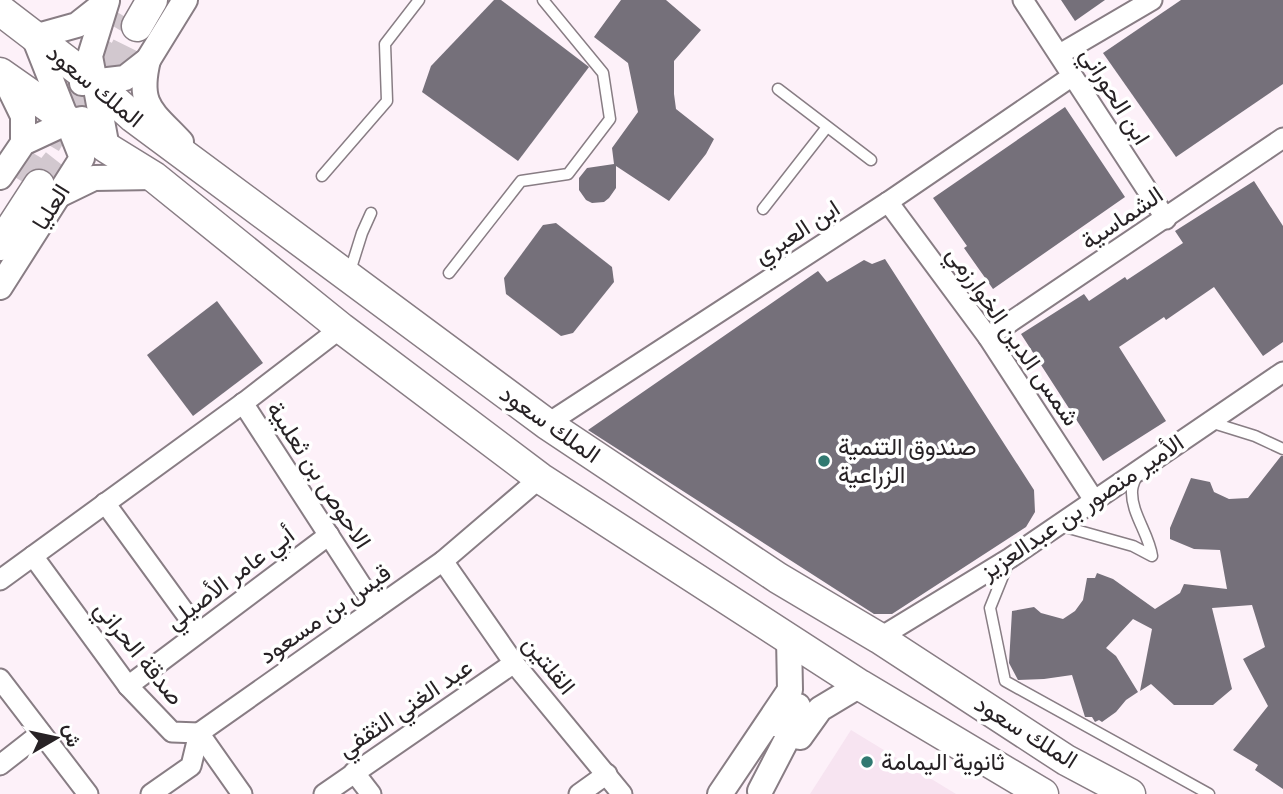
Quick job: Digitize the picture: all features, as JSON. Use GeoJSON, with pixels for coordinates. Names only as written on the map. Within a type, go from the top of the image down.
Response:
{"type":"FeatureCollection","features":[{"type":"Feature","properties":{"kind":"main road"},"geometry":{"type":"LineString","coordinates":[[121,9],[152,0]]}},
{"type":"Feature","properties":{"kind":"main road","name":"الملك سعود"},"geometry":{"type":"LineString","coordinates":[[0,10],[93,82],[112,112],[212,176],[547,424],[778,578],[879,638],[1066,760],[1130,794]]}},
{"type":"Feature","properties":{"kind":"main road","name":"الملك سعود"},"geometry":{"type":"LineString","coordinates":[[7,79],[154,177],[341,328],[540,478],[860,685],[1043,794]]}},
{"type":"Feature","properties":{"kind":"main road"},"geometry":{"type":"LineString","coordinates":[[0,218],[30,185]]}},
{"type":"Feature","properties":{"kind":"main road"},"geometry":{"type":"LineString","coordinates":[[0,245],[30,185]]}},
{"type":"Feature","properties":{"kind":"street"},"geometry":{"type":"LineString","coordinates":[[186,0],[148,60],[143,80],[147,106],[212,176]]}},
{"type":"Feature","properties":{"kind":"street","name":"ابن الحوراني"},"geometry":{"type":"LineString","coordinates":[[1023,0],[1166,219]]}},
{"type":"Feature","properties":{"kind":"street"},"geometry":{"type":"LineString","coordinates":[[1060,54],[1152,0]]}},
{"type":"Feature","properties":{"kind":"street"},"geometry":{"type":"LineString","coordinates":[[34,37],[121,9]]}},
{"type":"Feature","properties":{"kind":"street"},"geometry":{"type":"LineString","coordinates":[[93,82],[90,57],[121,9]]}},
{"type":"Feature","properties":{"kind":"street","name":"العليا"},"geometry":{"type":"LineString","coordinates":[[30,185],[82,158],[34,37]]}},
{"type":"Feature","properties":{"kind":"street"},"geometry":{"type":"LineString","coordinates":[[107,148],[112,112],[68,122],[23,143],[23,116],[7,79],[53,84],[125,78],[148,60]]}},
{"type":"Feature","properties":{"kind":"street","name":"ابن العبري"},"geometry":{"type":"LineString","coordinates":[[547,424],[888,202],[1071,77]]}},
{"type":"Feature","properties":{"kind":"street","name":"الشماسية"},"geometry":{"type":"LineString","coordinates":[[988,337],[1283,138]]}},
{"type":"Feature","properties":{"kind":"street","name":"العليا"},"geometry":{"type":"LineString","coordinates":[[0,288],[30,185],[23,143]]}},
{"type":"Feature","properties":{"kind":"street"},"geometry":{"type":"LineString","coordinates":[[30,185],[94,178],[154,177]]}},
{"type":"Feature","properties":{"kind":"street","name":"شمس الدين الخوارزمي"},"geometry":{"type":"LineString","coordinates":[[888,202],[988,337],[1094,500]]}},
{"type":"Feature","properties":{"kind":"street"},"geometry":{"type":"LineString","coordinates":[[0,580],[341,328]]}},
{"type":"Feature","properties":{"kind":"street","name":"الأمير منصور بن عبدالعزيز"},"geometry":{"type":"LineString","coordinates":[[879,638],[1010,558],[1283,372]]}},
{"type":"Feature","properties":{"kind":"street","name":"الاحوص بن ثعلبية"},"geometry":{"type":"LineString","coordinates":[[243,403],[376,608]]}},
{"type":"Feature","properties":{"kind":"street","name":"قيس بن مسعود"},"geometry":{"type":"LineString","coordinates":[[199,733],[443,561],[540,478]]}},
{"type":"Feature","properties":{"kind":"street"},"geometry":{"type":"LineString","coordinates":[[105,503],[200,632]]}},
{"type":"Feature","properties":{"kind":"street","name":"أبي عامر الأصيلي"},"geometry":{"type":"LineString","coordinates":[[128,686],[329,535]]}},
{"type":"Feature","properties":{"kind":"street","name":"صدقة الحراني"},"geometry":{"type":"LineString","coordinates":[[33,556],[128,686],[172,732],[199,733]]}},
{"type":"Feature","properties":{"kind":"street","name":"القلتين"},"geometry":{"type":"LineString","coordinates":[[443,561],[514,663],[622,794]]}},
{"type":"Feature","properties":{"kind":"street"},"geometry":{"type":"LineString","coordinates":[[720,794],[789,690],[789,639]]}},
{"type":"Feature","properties":{"kind":"street","name":"عبد الغني الثقفي"},"geometry":{"type":"LineString","coordinates":[[324,794],[514,663]]}},
{"type":"Feature","properties":{"kind":"street"},"geometry":{"type":"LineString","coordinates":[[0,679],[88,794]]}},
{"type":"Feature","properties":{"kind":"street"},"geometry":{"type":"LineString","coordinates":[[759,793],[820,709],[860,685]]}},
{"type":"Feature","properties":{"kind":"street"},"geometry":{"type":"LineString","coordinates":[[750,749],[791,706],[798,706],[802,712],[759,793]]}},
{"type":"Feature","properties":{"kind":"street"},"geometry":{"type":"LineString","coordinates":[[0,765],[41,733]]}},
{"type":"Feature","properties":{"kind":"street"},"geometry":{"type":"LineString","coordinates":[[151,794],[191,766],[199,733]]}},
{"type":"Feature","properties":{"kind":"street"},"geometry":{"type":"LineString","coordinates":[[199,733],[242,794]]}},
{"type":"Feature","properties":{"kind":"street"},"geometry":{"type":"LineString","coordinates":[[354,772],[371,794]]}},
{"type":"Feature","properties":{"kind":"street"},"geometry":{"type":"LineString","coordinates":[[579,794],[607,774]]}},
{"type":"Feature","properties":{"kind":"lane"},"geometry":{"type":"LineString","coordinates":[[322,176],[387,101],[384,44],[419,0]]}},
{"type":"Feature","properties":{"kind":"lane"},"geometry":{"type":"LineString","coordinates":[[449,273],[521,181],[568,174],[610,118],[603,73],[544,0]]}},
{"type":"Feature","properties":{"kind":"lane"},"geometry":{"type":"LineString","coordinates":[[778,89],[871,160]]}},
{"type":"Feature","properties":{"kind":"lane"},"geometry":{"type":"LineString","coordinates":[[763,209],[827,127]]}},
{"type":"Feature","properties":{"kind":"lane"},"geometry":{"type":"LineString","coordinates":[[369,292],[351,268],[371,213]]}},
{"type":"Feature","properties":{"kind":"lane"},"geometry":{"type":"LineString","coordinates":[[1209,422],[1255,436],[1283,449]]}},
{"type":"Feature","properties":{"kind":"lane"},"geometry":{"type":"LineString","coordinates":[[1057,525],[1133,546],[1152,556],[1132,492],[1138,470]]}},
{"type":"Feature","properties":{"kind":"lane"},"geometry":{"type":"LineString","coordinates":[[1010,558],[990,608],[1005,681],[1209,794]]}},
{"type":"Feature","properties":{"kind":"shaded area","name":"ثانوية اليمامة"},"geometry":{"type":"Polygon","coordinates":[[[851,730],[956,794],[810,794],[851,730]]]}},
{"type":"Feature","properties":{"kind":"building"},"geometry":{"type":"Polygon","coordinates":[[[494,0],[501,0],[589,67],[518,161],[422,92],[431,66],[494,0]]]}},
{"type":"Feature","properties":{"kind":"building"},"geometry":{"type":"Polygon","coordinates":[[[621,0],[666,0],[701,30],[674,61],[674,94],[676,109],[714,139],[706,154],[669,201],[616,166],[616,188],[604,202],[592,203],[586,200],[579,190],[579,178],[587,168],[614,164],[612,148],[638,112],[628,63],[594,37],[621,0]]]}},
{"type":"Feature","properties":{"kind":"building"},"geometry":{"type":"Polygon","coordinates":[[[1061,0],[1105,0],[1075,21],[1061,0]]]}},
{"type":"Feature","properties":{"kind":"building"},"geometry":{"type":"Polygon","coordinates":[[[1181,0],[1283,0],[1283,84],[1176,157],[1103,53],[1181,0]]]}},
{"type":"Feature","properties":{"kind":"building"},"geometry":{"type":"Polygon","coordinates":[[[1065,107],[1125,197],[993,289],[933,198],[1065,107]]]}},
{"type":"Feature","properties":{"kind":"building"},"geometry":{"type":"Polygon","coordinates":[[[1254,181],[1283,226],[1283,342],[1263,356],[1214,287],[1166,320],[1164,317],[1119,347],[1166,421],[1103,461],[1021,334],[1084,294],[1089,301],[1125,277],[1127,280],[1183,243],[1175,231],[1254,181]]]}},
{"type":"Feature","properties":{"kind":"building"},"geometry":{"type":"Polygon","coordinates":[[[556,223],[612,267],[614,282],[573,333],[561,336],[506,294],[504,278],[543,225],[556,223]]]}},
{"type":"Feature","properties":{"kind":"building","name":"صندوق التنمية الزراعية"},"geometry":{"type":"Polygon","coordinates":[[[885,259],[1034,490],[1035,512],[1026,527],[892,614],[874,614],[588,430],[818,271],[827,282],[864,260],[872,264],[885,259]]]}},
{"type":"Feature","properties":{"kind":"building"},"geometry":{"type":"Polygon","coordinates":[[[217,301],[263,363],[193,416],[147,355],[217,301]]]}},
{"type":"Feature","properties":{"kind":"building"},"geometry":{"type":"Polygon","coordinates":[[[1281,456],[1283,789],[1255,770],[1258,765],[1233,750],[1268,706],[1243,659],[1265,647],[1252,605],[1212,608],[1232,689],[1213,705],[1174,705],[1151,684],[1140,691],[1152,629],[1133,619],[1106,648],[1116,656],[1138,692],[1102,722],[1085,717],[1072,675],[1018,680],[1009,663],[1012,611],[1034,607],[1041,613],[1063,619],[1075,611],[1083,600],[1087,578],[1095,578],[1097,573],[1113,579],[1155,609],[1180,593],[1184,584],[1227,589],[1220,550],[1194,549],[1170,539],[1170,528],[1191,478],[1210,482],[1214,492],[1229,499],[1248,498],[1281,456]]]}},
{"type":"Feature","properties":{"kind":"tunnel"},"geometry":{"type":"LineString","coordinates":[[23,182],[122,15]]}},
{"type":"Feature","properties":{"kind":"tunnel"},"geometry":{"type":"LineString","coordinates":[[39,185],[70,146],[100,100],[137,26]]}},
{"type":"Feature","properties":{"kind":"place","name":"صندوق التنمية الزراعية"},"geometry":{"type":"Point","coordinates":[824,461]}},
{"type":"Feature","properties":{"kind":"place","name":"ثانوية اليمامة"},"geometry":{"type":"Point","coordinates":[867,762]}}]}
